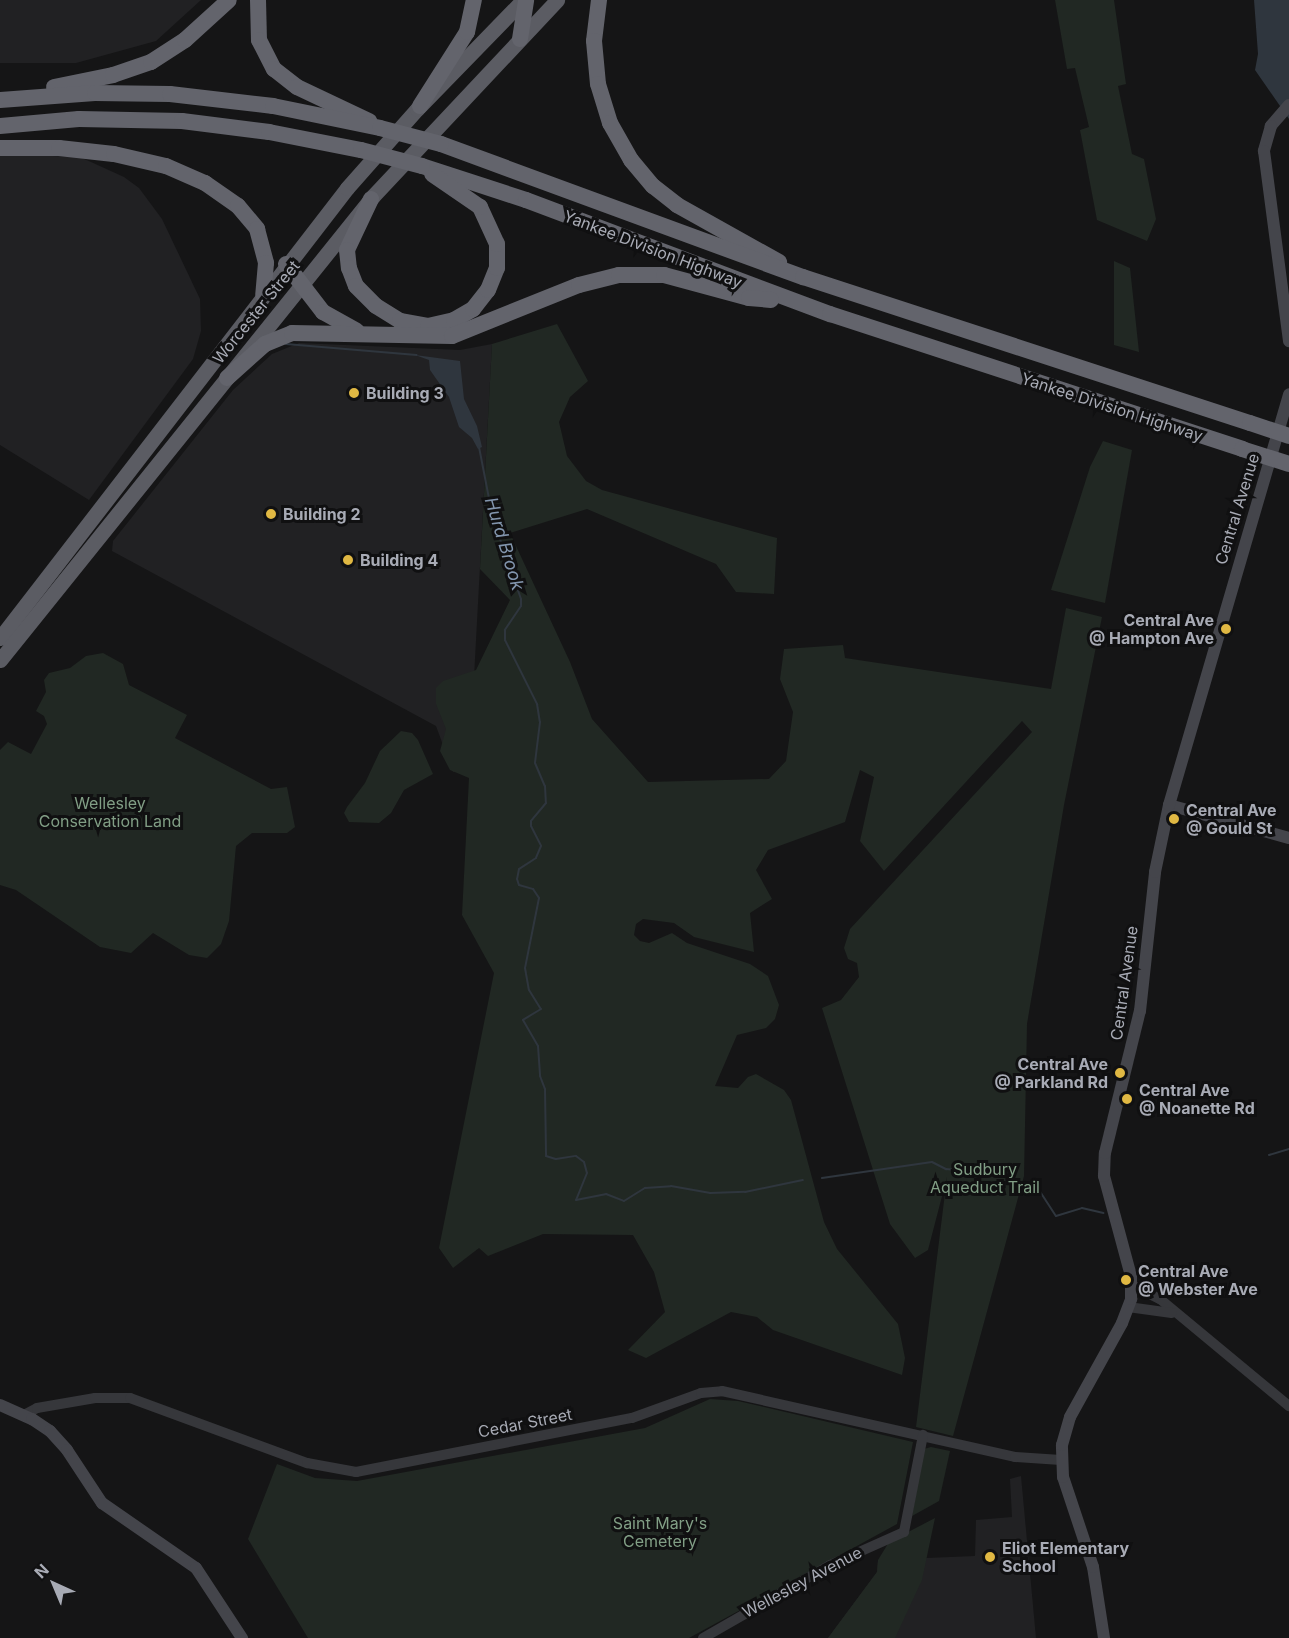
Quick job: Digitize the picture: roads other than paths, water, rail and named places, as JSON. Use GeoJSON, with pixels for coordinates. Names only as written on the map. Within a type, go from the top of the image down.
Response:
{"type":"FeatureCollection","features":[{"type":"Feature","properties":{"kind":"highway"},"geometry":{"type":"LineString","coordinates":[[20,98],[120,74],[151,62],[185,40],[229,0]]}},
{"type":"Feature","properties":{"kind":"highway"},"geometry":{"type":"LineString","coordinates":[[258,0],[259,40],[274,69],[297,87],[349,109],[380,128]]}},
{"type":"Feature","properties":{"kind":"highway"},"geometry":{"type":"LineString","coordinates":[[420,106],[467,32],[474,0]]}},
{"type":"Feature","properties":{"kind":"highway"},"geometry":{"type":"LineString","coordinates":[[520,39],[527,12],[525,0]]}},
{"type":"Feature","properties":{"kind":"highway","name":"Worcester Street"},"geometry":{"type":"LineString","coordinates":[[0,638],[286,264],[420,106],[525,0]]}},
{"type":"Feature","properties":{"kind":"highway","name":"Worcester Street"},"geometry":{"type":"LineString","coordinates":[[0,660],[371,199],[557,0]]}},
{"type":"Feature","properties":{"kind":"highway"},"geometry":{"type":"LineString","coordinates":[[599,0],[594,41],[598,84],[610,123],[631,160],[653,186],[677,205],[760,249],[803,277]]}},
{"type":"Feature","properties":{"kind":"highway","name":"Yankee Division Highway"},"geometry":{"type":"LineString","coordinates":[[0,100],[110,92],[199,96],[281,107],[380,128],[441,144],[803,277],[1289,436]]}},
{"type":"Feature","properties":{"kind":"highway","name":"Yankee Division Highway"},"geometry":{"type":"LineString","coordinates":[[0,126],[79,119],[166,120],[255,129],[361,150],[422,166],[519,198],[796,303],[1289,464]]}},
{"type":"Feature","properties":{"kind":"highway"},"geometry":{"type":"LineString","coordinates":[[0,148],[69,148],[125,156],[166,166],[211,187],[238,206],[259,234],[266,263],[263,295]]}},
{"type":"Feature","properties":{"kind":"highway"},"geometry":{"type":"LineString","coordinates":[[371,199],[347,250],[350,272],[359,289],[381,310],[412,324],[438,325],[464,315],[481,300],[494,279],[498,250],[495,232],[475,202],[422,166]]}},
{"type":"Feature","properties":{"kind":"highway"},"geometry":{"type":"LineString","coordinates":[[286,264],[326,314],[360,332]]}},
{"type":"Feature","properties":{"kind":"highway"},"geometry":{"type":"LineString","coordinates":[[227,378],[265,344],[282,336],[360,332],[422,338],[459,335],[585,282],[626,274],[664,274],[749,298],[796,303]]}},
{"type":"Feature","properties":{"kind":"main road"},"geometry":{"type":"LineString","coordinates":[[1285,109],[1268,132],[1264,151],[1289,341]]}},
{"type":"Feature","properties":{"kind":"main road","name":"Central Avenue"},"geometry":{"type":"LineString","coordinates":[[1104,1638],[1093,1567],[1065,1485],[1061,1460],[1070,1417],[1128,1307],[1132,1285],[1107,1189],[1104,1159],[1140,1011],[1155,872],[1169,805],[1289,394]]}},
{"type":"Feature","properties":{"kind":"main road"},"geometry":{"type":"LineString","coordinates":[[1169,805],[1289,838]]}},
{"type":"Feature","properties":{"kind":"main road"},"geometry":{"type":"LineString","coordinates":[[0,1405],[24,1414],[59,1440],[102,1503],[196,1568],[242,1638]]}},
{"type":"Feature","properties":{"kind":"street"},"geometry":{"type":"LineString","coordinates":[[1132,1285],[1156,1296],[1289,1406]]}},
{"type":"Feature","properties":{"kind":"street"},"geometry":{"type":"LineString","coordinates":[[1128,1307],[1176,1314]]}},
{"type":"Feature","properties":{"kind":"street","name":"Cedar Street"},"geometry":{"type":"LineString","coordinates":[[24,1414],[36,1409],[90,1399],[130,1398],[307,1463],[350,1471],[629,1419],[717,1391],[1022,1458],[1061,1460]]}},
{"type":"Feature","properties":{"kind":"street","name":"Wellesley Avenue"},"geometry":{"type":"LineString","coordinates":[[703,1638],[843,1559],[904,1532],[923,1435]]}},
{"type":"Feature","properties":{"kind":"waterway","name":"Hurd Brook"},"geometry":{"type":"LineString","coordinates":[[286,344],[417,355]]}},
{"type":"Feature","properties":{"kind":"waterway","name":"Hurd Brook"},"geometry":{"type":"LineString","coordinates":[[479,447],[493,519],[521,599],[521,606],[505,630],[505,640],[537,704],[540,722],[535,763],[545,786],[546,803],[531,821],[531,826],[541,846],[536,858],[519,869],[517,879],[519,885],[533,889],[539,898],[525,968],[529,990],[541,1009],[523,1020],[538,1046],[540,1076],[545,1089],[546,1156],[556,1159],[576,1156],[584,1162],[587,1173],[576,1200],[606,1194],[624,1201],[645,1188],[671,1186],[710,1193],[745,1192],[803,1180]]}},
{"type":"Feature","properties":{"kind":"waterway","name":"Hurd Brook"},"geometry":{"type":"LineString","coordinates":[[1269,1155],[1289,1149]]}},
{"type":"Feature","properties":{"kind":"waterway","name":"Hurd Brook"},"geometry":{"type":"LineString","coordinates":[[822,1178],[932,1162],[946,1169],[975,1172]]}},
{"type":"Feature","properties":{"kind":"waterway","name":"Hurd Brook"},"geometry":{"type":"LineString","coordinates":[[1015,1187],[1039,1190],[1056,1216],[1082,1208],[1103,1213]]}},
{"type":"Feature","properties":{"kind":"place","name":"Building 3"},"geometry":{"type":"Point","coordinates":[354,393]}},
{"type":"Feature","properties":{"kind":"place","name":"Building 2"},"geometry":{"type":"Point","coordinates":[271,514]}},
{"type":"Feature","properties":{"kind":"place","name":"Building 4"},"geometry":{"type":"Point","coordinates":[348,560]}},
{"type":"Feature","properties":{"kind":"place","name":"Central Ave @ Hampton Ave"},"geometry":{"type":"Point","coordinates":[1226,629]}},
{"type":"Feature","properties":{"kind":"place","name":"Central Ave @ Gould St"},"geometry":{"type":"Point","coordinates":[1174,819]}},
{"type":"Feature","properties":{"kind":"place","name":"Central Ave @ Parkland Rd"},"geometry":{"type":"Point","coordinates":[1120,1073]}},
{"type":"Feature","properties":{"kind":"place","name":"Central Ave @ Noanette Rd"},"geometry":{"type":"Point","coordinates":[1127,1099]}},
{"type":"Feature","properties":{"kind":"place","name":"Central Ave @ Webster Ave"},"geometry":{"type":"Point","coordinates":[1126,1280]}},
{"type":"Feature","properties":{"kind":"place","name":"Eliot Elementary School"},"geometry":{"type":"Point","coordinates":[990,1557]}},
{"type":"Feature","properties":{"kind":"park label","name":"Wellesley Conservation Land"},"geometry":{"type":"Point","coordinates":[110,812]}},
{"type":"Feature","properties":{"kind":"park label","name":"Sudbury Aqueduct Trail"},"geometry":{"type":"Point","coordinates":[985,1178]}},
{"type":"Feature","properties":{"kind":"park label","name":"Saint Mary's Cemetery"},"geometry":{"type":"Point","coordinates":[660,1532]}}]}
